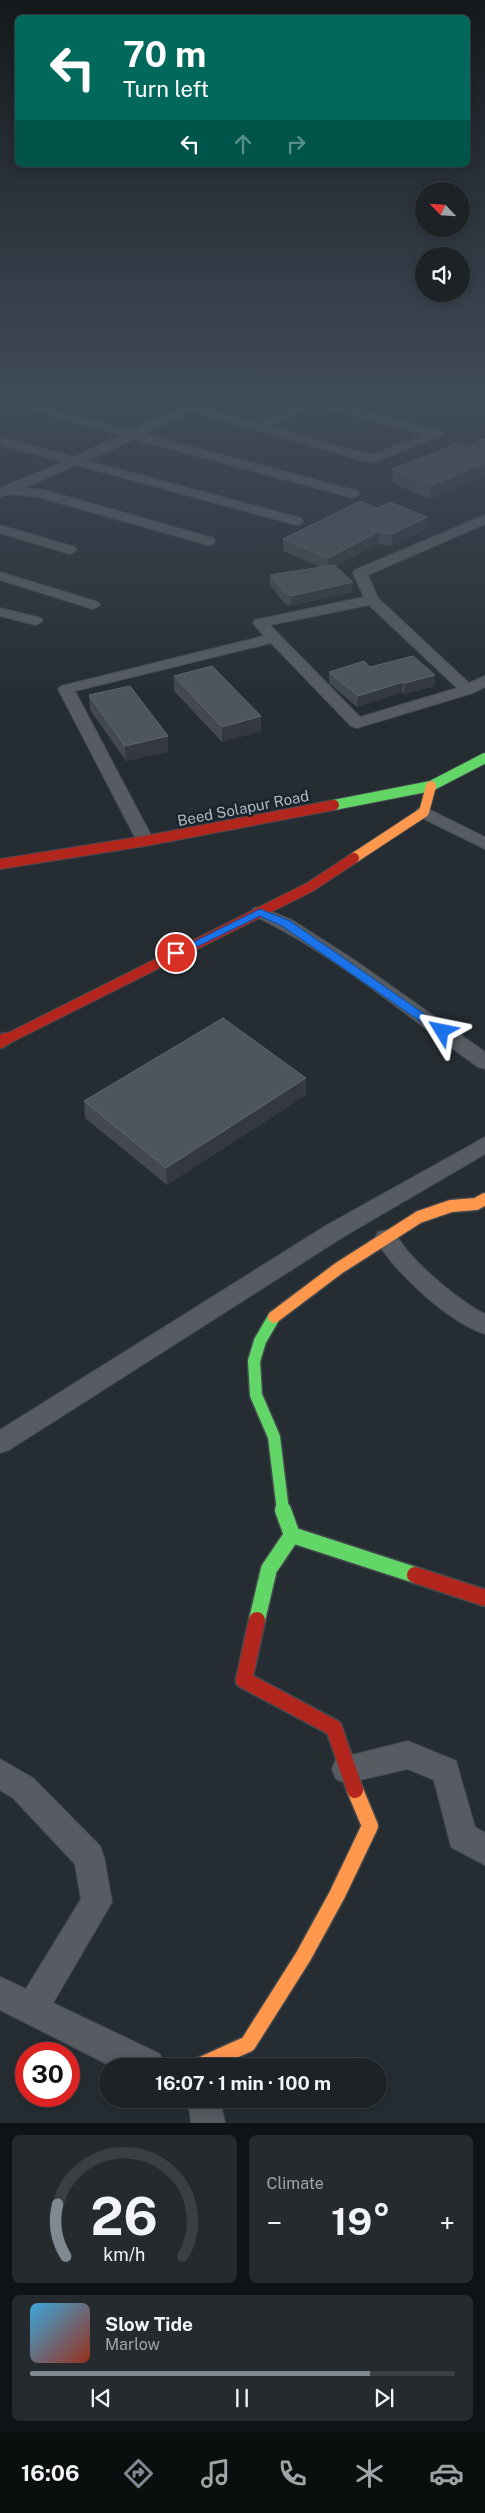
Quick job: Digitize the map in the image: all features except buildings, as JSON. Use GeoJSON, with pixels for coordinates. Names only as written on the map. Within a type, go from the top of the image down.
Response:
{"type":"FeatureCollection","features":[{"type":"Feature","properties":{"kind":"street"},"geometry":{"type":"LineString","coordinates":[[64,500],[208,541]]}},
{"type":"Feature","properties":{"kind":"street"},"geometry":{"type":"LineString","coordinates":[[220,500],[296,521]]}},
{"type":"Feature","properties":{"kind":"street"},"geometry":{"type":"LineString","coordinates":[[468,690],[372,600],[360,573],[485,519]]}},
{"type":"Feature","properties":{"kind":"street"},"geometry":{"type":"LineString","coordinates":[[0,529],[70,550]]}},
{"type":"Feature","properties":{"kind":"street"},"geometry":{"type":"LineString","coordinates":[[0,576],[93,605]]}},
{"type":"Feature","properties":{"kind":"street"},"geometry":{"type":"LineString","coordinates":[[372,600],[260,623],[356,723],[468,690],[485,681]]}},
{"type":"Feature","properties":{"kind":"street"},"geometry":{"type":"LineString","coordinates":[[0,612],[36,622]]}},
{"type":"Feature","properties":{"kind":"street"},"geometry":{"type":"LineString","coordinates":[[145,841],[66,689],[274,638]]}},
{"type":"Feature","properties":{"kind":"street","name":"Beed Solapur Road"},"geometry":{"type":"LineString","coordinates":[[0,864],[145,841],[431,786],[485,758]]}},
{"type":"Feature","properties":{"kind":"street"},"geometry":{"type":"LineString","coordinates":[[0,1042],[310,887],[424,812],[431,786]]}},
{"type":"Feature","properties":{"kind":"street"},"geometry":{"type":"LineString","coordinates":[[424,812],[485,844]]}},
{"type":"Feature","properties":{"kind":"street"},"geometry":{"type":"LineString","coordinates":[[260,912],[286,924],[346,963],[485,1062]]}},
{"type":"Feature","properties":{"kind":"street"},"geometry":{"type":"LineString","coordinates":[[0,1443],[335,1231],[485,1144]]}},
{"type":"Feature","properties":{"kind":"street"},"geometry":{"type":"LineString","coordinates":[[292,1534],[283,1511],[274,1437],[256,1394],[254,1362],[260,1341],[275,1315],[339,1268],[419,1217],[451,1206],[476,1204],[485,1199]]}},
{"type":"Feature","properties":{"kind":"street"},"geometry":{"type":"LineString","coordinates":[[386,1238],[402,1260],[460,1312],[485,1325]]}},
{"type":"Feature","properties":{"kind":"street"},"geometry":{"type":"LineString","coordinates":[[292,1534],[485,1598]]}},
{"type":"Feature","properties":{"kind":"street"},"geometry":{"type":"LineString","coordinates":[[217,2058],[248,2044],[303,1957],[337,1895],[370,1826],[346,1770],[334,1728],[244,1680],[269,1569],[292,1534]]}},
{"type":"Feature","properties":{"kind":"street"},"geometry":{"type":"LineString","coordinates":[[346,1770],[408,1754],[446,1771],[462,1836],[485,1850]]}},
{"type":"Feature","properties":{"kind":"street"},"geometry":{"type":"LineString","coordinates":[[0,1773],[23,1788],[89,1858],[97,1902],[32,2009]]}},
{"type":"Feature","properties":{"kind":"street"},"geometry":{"type":"LineString","coordinates":[[0,1993],[130,2058]]}},
{"type":"Feature","properties":{"kind":"street"},"geometry":{"type":"LineString","coordinates":[[206,2108],[208,2123]]}},
{"type":"Feature","properties":{"kind":"traffic: fast"},"geometry":{"type":"LineString","coordinates":[[334,805],[431,786],[485,758]]}},
{"type":"Feature","properties":{"kind":"traffic: fast"},"geometry":{"type":"LineString","coordinates":[[274,1317],[260,1341],[254,1361],[256,1395],[274,1437],[283,1511],[292,1535],[415,1575]]}},
{"type":"Feature","properties":{"kind":"traffic: fast"},"geometry":{"type":"LineString","coordinates":[[257,1620],[269,1569],[292,1535]]}},
{"type":"Feature","properties":{"kind":"traffic: slow"},"geometry":{"type":"LineString","coordinates":[[354,858],[424,812],[431,786]]}},
{"type":"Feature","properties":{"kind":"traffic: slow"},"geometry":{"type":"LineString","coordinates":[[274,1317],[339,1268],[419,1217],[451,1206],[476,1204],[485,1199]]}},
{"type":"Feature","properties":{"kind":"traffic: slow"},"geometry":{"type":"LineString","coordinates":[[217,2058],[248,2044],[303,1957],[337,1895],[370,1826],[355,1790]]}},
{"type":"Feature","properties":{"kind":"traffic: jam"},"geometry":{"type":"LineString","coordinates":[[0,864],[145,841],[334,805]]}},
{"type":"Feature","properties":{"kind":"traffic: jam"},"geometry":{"type":"LineString","coordinates":[[0,1042],[310,887],[354,858]]}},
{"type":"Feature","properties":{"kind":"traffic: jam"},"geometry":{"type":"LineString","coordinates":[[415,1575],[485,1598]]}},
{"type":"Feature","properties":{"kind":"traffic: jam"},"geometry":{"type":"LineString","coordinates":[[257,1620],[244,1680],[334,1728],[355,1790]]}},
{"type":"Feature","properties":{"kind":"route"},"geometry":{"type":"LineString","coordinates":[[176,953],[260,912],[286,924],[346,963],[442,1031]]}}]}
